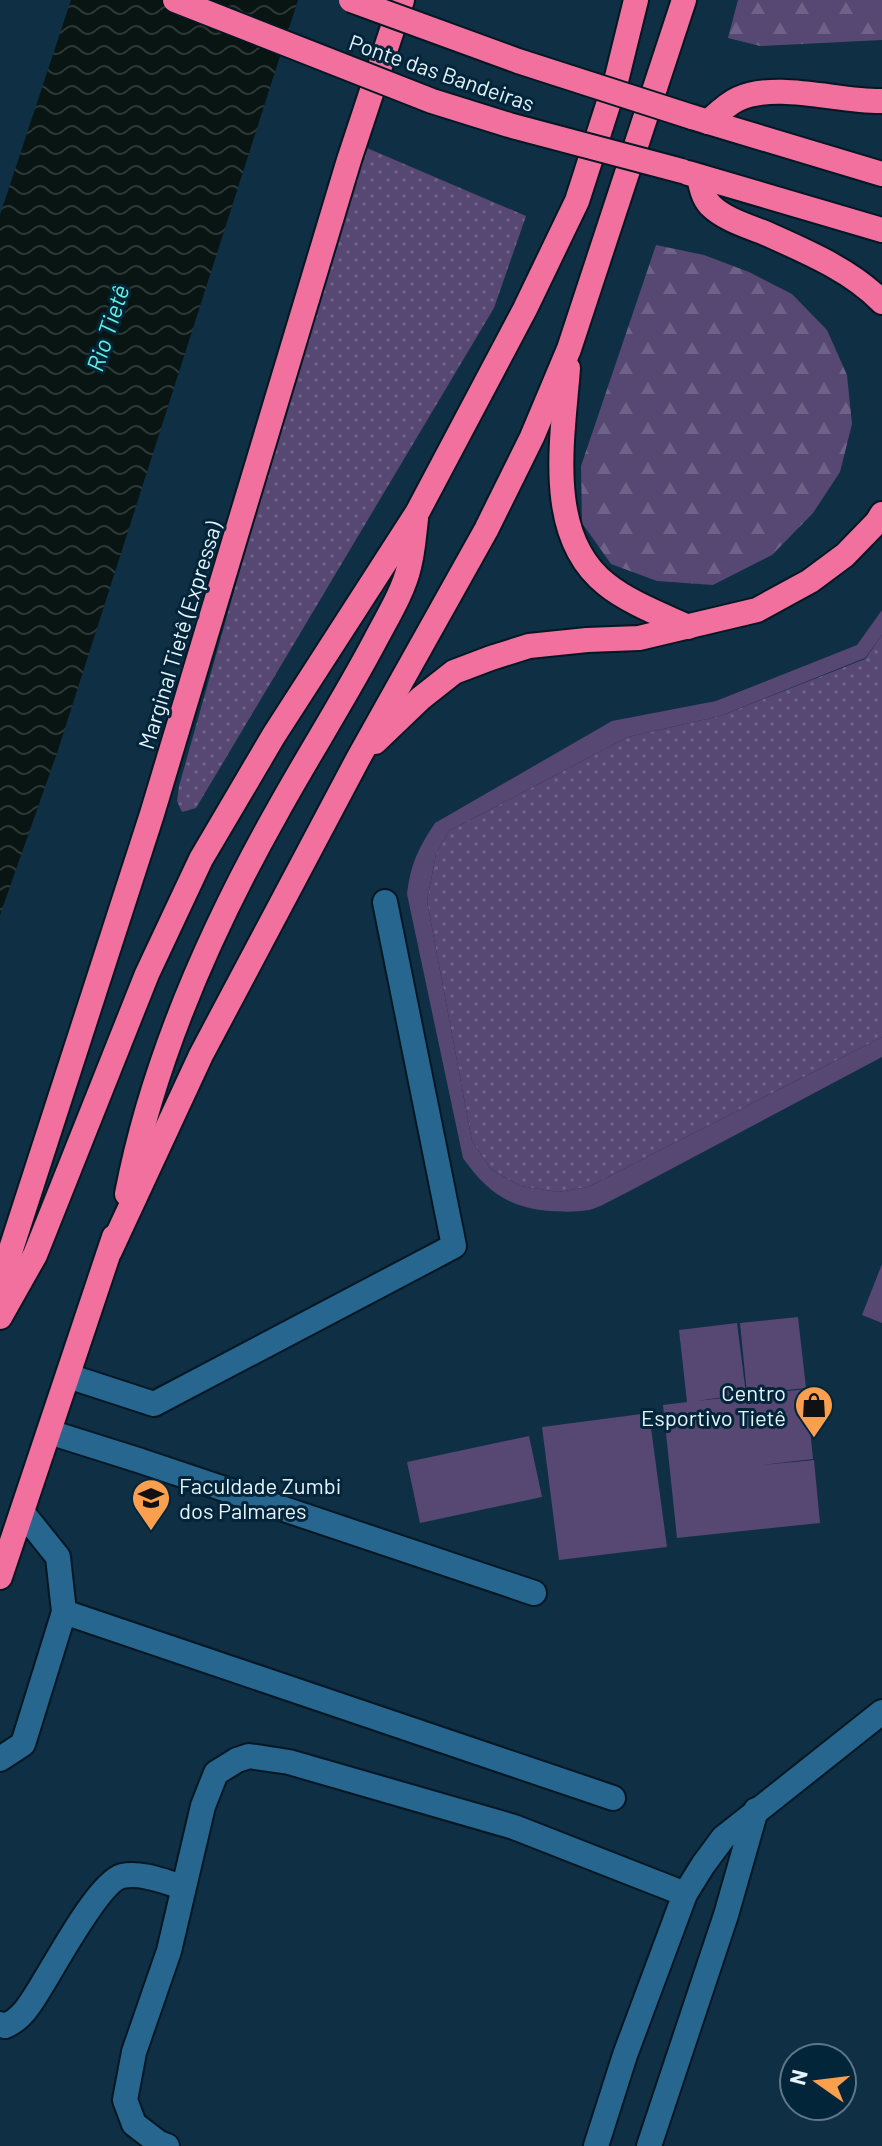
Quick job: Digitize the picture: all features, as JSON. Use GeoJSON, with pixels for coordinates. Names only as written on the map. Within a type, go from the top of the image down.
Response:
{"type":"FeatureCollection","features":[{"type":"Feature","properties":{"kind":"highway","name":"Ponte das Bandeiras"},"geometry":{"type":"LineString","coordinates":[[175,0],[432,101],[882,230]]}},
{"type":"Feature","properties":{"kind":"highway","name":"Ponte das Bandeiras"},"geometry":{"type":"LineString","coordinates":[[351,0],[518,61],[882,174]]}},
{"type":"Feature","properties":{"kind":"highway","name":"Marginal Tietê (Expressa)"},"geometry":{"type":"LineString","coordinates":[[0,1283],[152,814],[349,160],[402,0]]}},
{"type":"Feature","properties":{"kind":"highway"},"geometry":{"type":"LineString","coordinates":[[0,1317],[35,1255],[147,974],[201,859],[274,735],[417,513],[491,377],[577,201],[617,77],[636,0]]}},
{"type":"Feature","properties":{"kind":"highway"},"geometry":{"type":"LineString","coordinates":[[110,1251],[201,1055],[359,757],[486,530],[532,437],[569,349],[684,0]]}},
{"type":"Feature","properties":{"kind":"highway"},"geometry":{"type":"LineString","coordinates":[[700,120],[752,93],[779,91],[882,101]]}},
{"type":"Feature","properties":{"kind":"highway"},"geometry":{"type":"LineString","coordinates":[[691,174],[709,204],[723,214],[809,254],[858,281],[882,302]]}},
{"type":"Feature","properties":{"kind":"highway"},"geometry":{"type":"LineString","coordinates":[[569,349],[562,487],[566,518],[577,548],[592,571],[607,585],[688,627]]}},
{"type":"Feature","properties":{"kind":"highway"},"geometry":{"type":"LineString","coordinates":[[0,1577],[110,1251],[135,1152],[189,989],[242,876],[389,615],[409,570],[417,513]]}},
{"type":"Feature","properties":{"kind":"highway"},"geometry":{"type":"LineString","coordinates":[[359,757],[421,698],[454,672],[529,646],[639,638],[757,610],[810,581],[845,555],[882,514]]}},
{"type":"Feature","properties":{"kind":"lane"},"geometry":{"type":"LineString","coordinates":[[68,1376],[154,1404],[454,1246],[385,902]]}},
{"type":"Feature","properties":{"kind":"lane"},"geometry":{"type":"LineString","coordinates":[[49,1432],[534,1593]]}},
{"type":"Feature","properties":{"kind":"lane"},"geometry":{"type":"LineString","coordinates":[[0,1759],[23,1744],[64,1612],[58,1557],[22,1512]]}},
{"type":"Feature","properties":{"kind":"lane"},"geometry":{"type":"LineString","coordinates":[[64,1612],[613,1798]]}},
{"type":"Feature","properties":{"kind":"lane"},"geometry":{"type":"LineString","coordinates":[[596,2146],[625,2055],[685,1894],[703,1865],[723,1838],[756,1810],[877,1722]]}},
{"type":"Feature","properties":{"kind":"lane"},"geometry":{"type":"LineString","coordinates":[[167,2146],[134,2124],[125,2100],[134,2052],[169,1951],[203,1806],[216,1773],[237,1760],[249,1756],[289,1762],[514,1827],[685,1894]]}},
{"type":"Feature","properties":{"kind":"lane"},"geometry":{"type":"LineString","coordinates":[[649,2146],[726,1915],[756,1810]]}},
{"type":"Feature","properties":{"kind":"lane"},"geometry":{"type":"LineString","coordinates":[[0,2024],[5,2026],[15,2022],[29,2005],[94,1901],[119,1877],[155,1878],[183,1887]]}},
{"type":"Feature","properties":{"kind":"green space"},"geometry":{"type":"Polygon","coordinates":[[[738,0],[882,0],[882,40],[760,46],[728,38],[738,0]]]}},
{"type":"Feature","properties":{"kind":"green space"},"geometry":{"type":"Polygon","coordinates":[[[360,145],[526,216],[494,308],[196,808],[182,812],[177,801],[179,786],[360,145]]]}},
{"type":"Feature","properties":{"kind":"green space"},"geometry":{"type":"Polygon","coordinates":[[[656,245],[704,255],[749,272],[792,294],[827,330],[847,375],[852,424],[840,472],[813,513],[772,555],[713,585],[657,581],[611,564],[582,523],[581,466],[656,245]]]}},
{"type":"Feature","properties":{"kind":"green space"},"geometry":{"type":"Polygon","coordinates":[[[882,610],[882,635],[865,658],[720,716],[628,737],[449,831],[436,854],[427,901],[472,1141],[491,1169],[520,1186],[558,1192],[588,1187],[882,1037],[882,1057],[593,1209],[570,1212],[536,1209],[500,1196],[481,1180],[463,1158],[407,894],[416,857],[435,823],[612,721],[716,701],[857,645],[882,610]]]}},
{"type":"Feature","properties":{"kind":"green space"},"geometry":{"type":"Polygon","coordinates":[[[882,635],[882,1037],[588,1187],[558,1192],[520,1186],[491,1169],[472,1141],[427,901],[436,854],[449,831],[628,737],[720,716],[865,659],[882,635]]]}},
{"type":"Feature","properties":{"kind":"green space"},"geometry":{"type":"Polygon","coordinates":[[[882,1264],[882,1323],[862,1315],[882,1264]]]}},
{"type":"Feature","properties":{"kind":"green space"},"geometry":{"type":"Polygon","coordinates":[[[798,1317],[806,1388],[747,1394],[740,1323],[798,1317]]]}},
{"type":"Feature","properties":{"kind":"green space"},"geometry":{"type":"Polygon","coordinates":[[[737,1323],[746,1394],[696,1401],[806,1389],[813,1459],[761,1465],[814,1460],[820,1523],[677,1538],[663,1405],[687,1402],[679,1330],[737,1323]]]}},
{"type":"Feature","properties":{"kind":"green space"},"geometry":{"type":"Polygon","coordinates":[[[649,1413],[667,1547],[559,1560],[542,1427],[649,1413]]]}},
{"type":"Feature","properties":{"kind":"green space"},"geometry":{"type":"Polygon","coordinates":[[[529,1436],[542,1497],[420,1523],[407,1462],[529,1436]]]}},
{"type":"Feature","properties":{"kind":"water","name":"Rio Tietê"},"geometry":{"type":"Polygon","coordinates":[[[71,0],[298,0],[58,750],[0,915],[0,215],[71,0]]]}},
{"type":"Feature","properties":{"kind":"place","name":"Centro Esportivo Tietê"},"geometry":{"type":"Point","coordinates":[814,1439]}},
{"type":"Feature","properties":{"kind":"place","name":"Faculdade Zumbi dos Palmares"},"geometry":{"type":"Point","coordinates":[151,1532]}}]}
